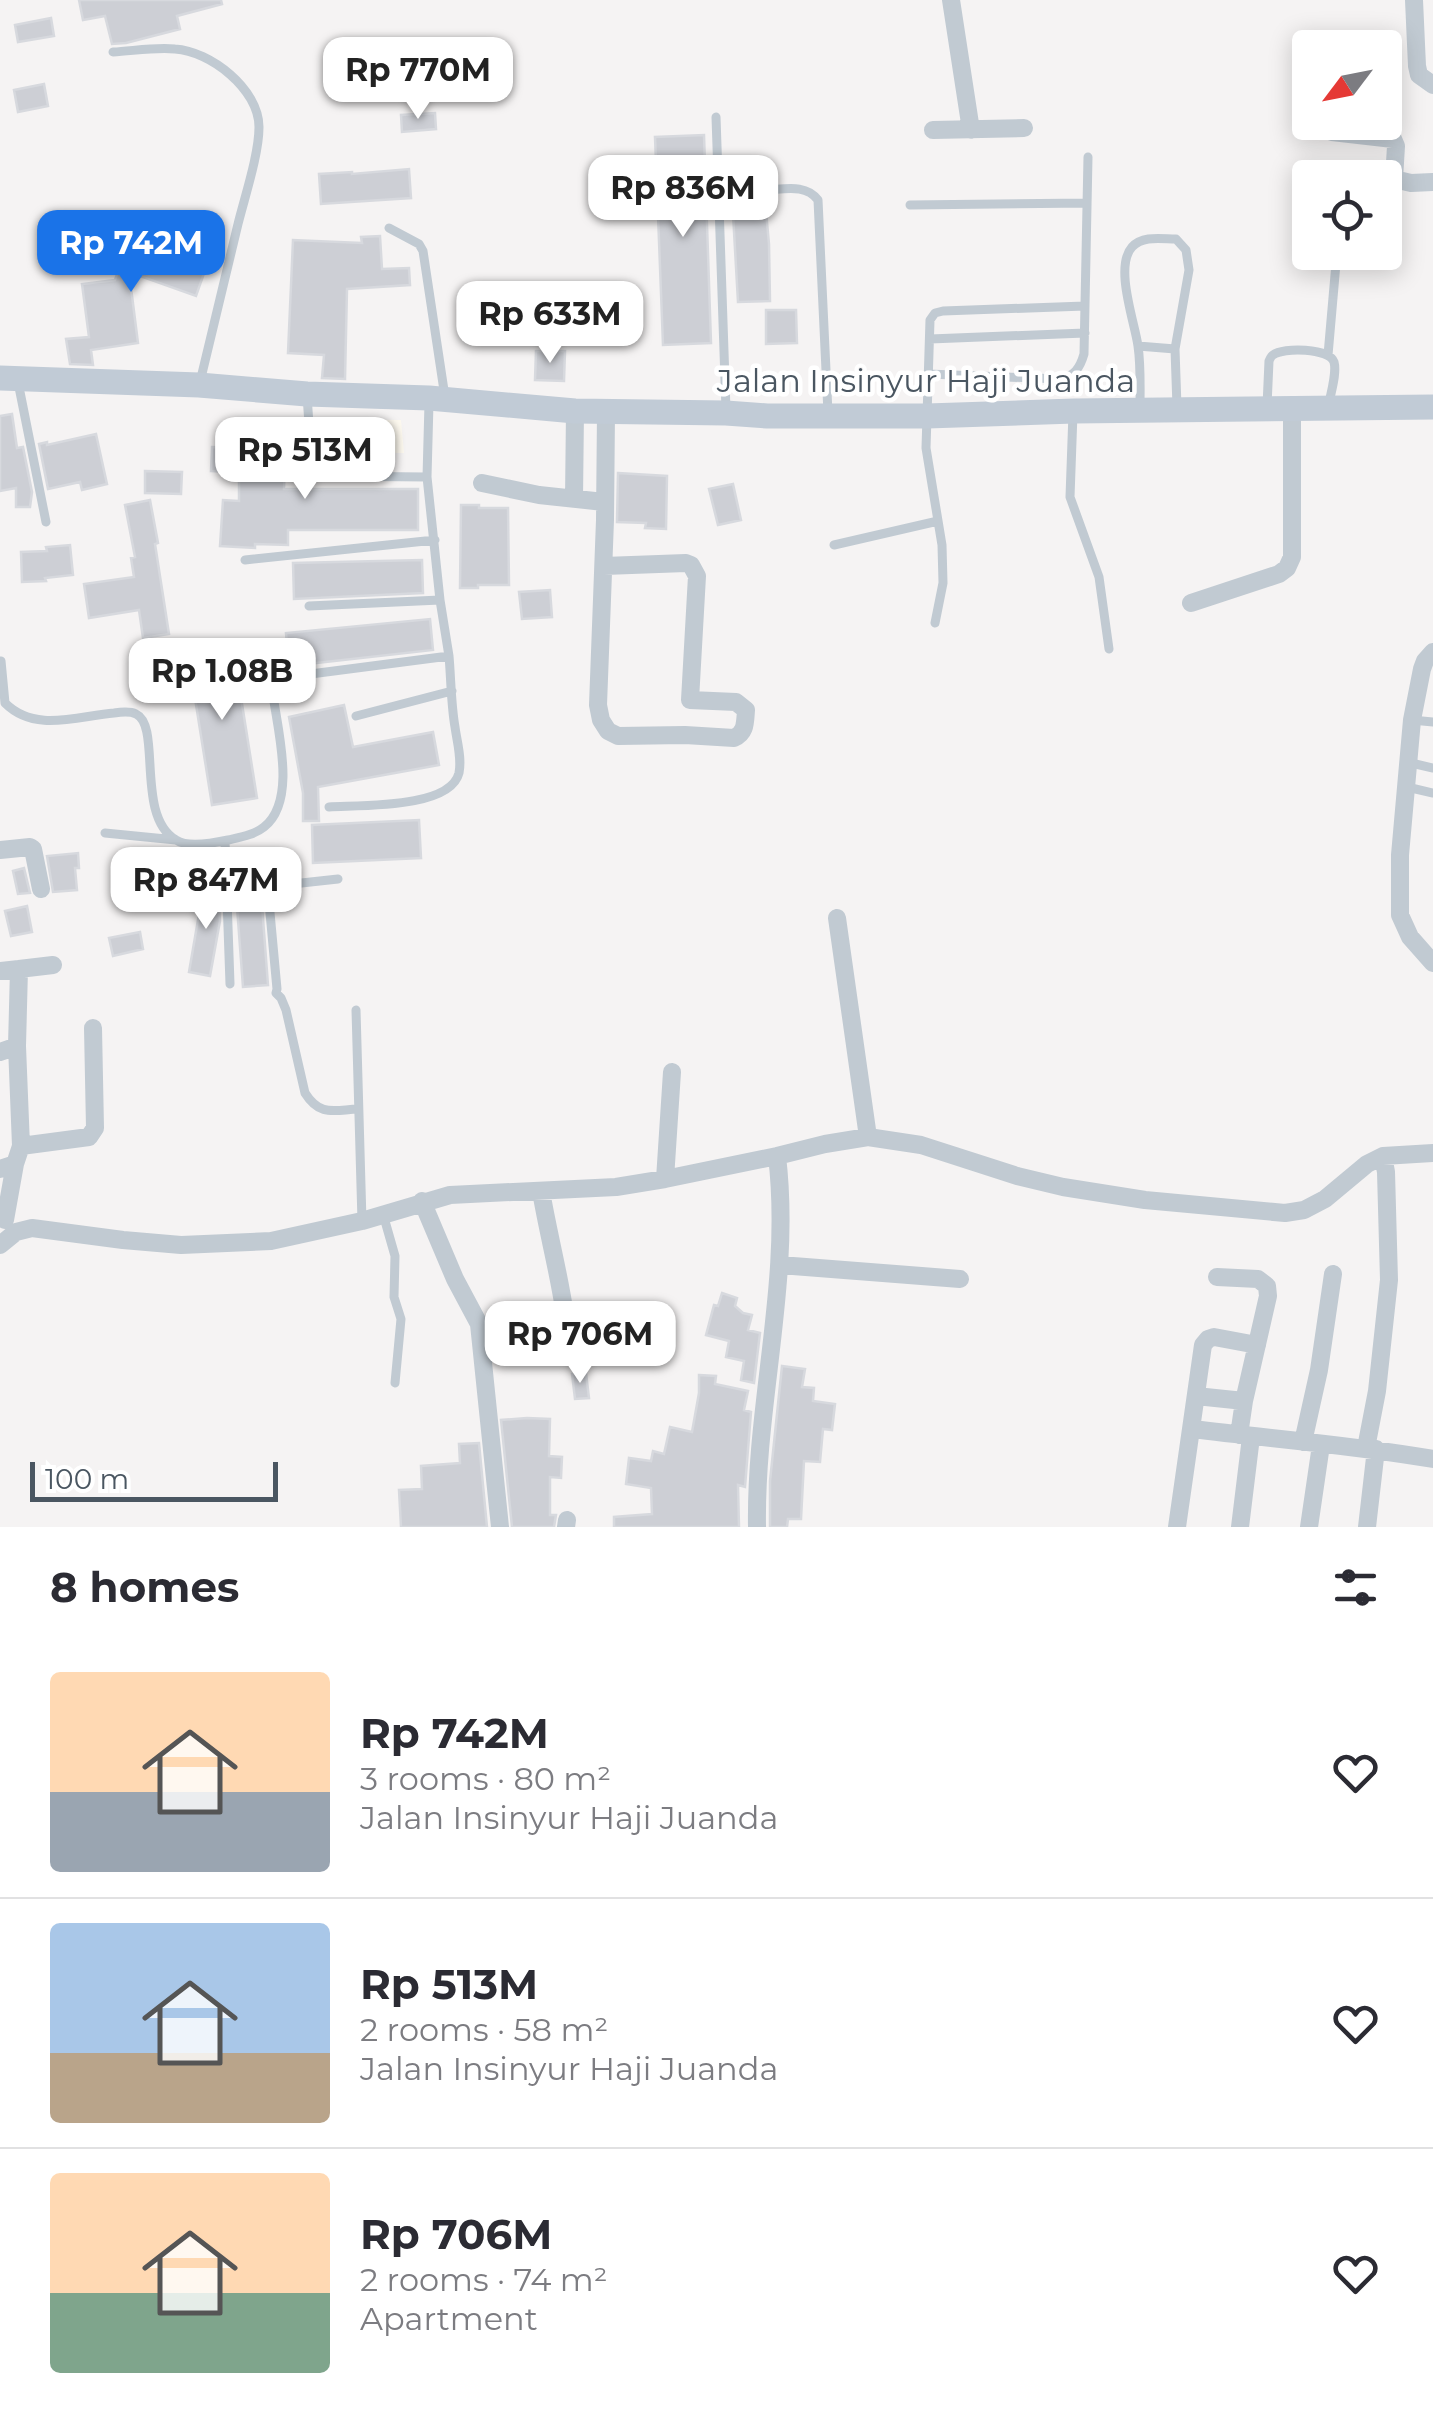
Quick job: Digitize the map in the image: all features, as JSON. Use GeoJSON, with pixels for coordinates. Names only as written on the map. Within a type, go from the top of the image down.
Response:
{"type":"FeatureCollection","features":[{"type":"Feature","properties":{"kind":"main road","name":"Jalan Insinyur Haji Juanda"},"geometry":{"type":"LineString","coordinates":[[8,379],[200,385],[606,412],[767,416],[1433,406]]}},
{"type":"Feature","properties":{"kind":"street"},"geometry":{"type":"LineString","coordinates":[[951,0],[971,130]]}},
{"type":"Feature","properties":{"kind":"street"},"geometry":{"type":"LineString","coordinates":[[1414,0],[1419,75],[1433,84]]}},
{"type":"Feature","properties":{"kind":"street"},"geometry":{"type":"LineString","coordinates":[[934,130],[1024,128]]}},
{"type":"Feature","properties":{"kind":"street"},"geometry":{"type":"LineString","coordinates":[[1394,140],[1396,181],[1433,182]]}},
{"type":"Feature","properties":{"kind":"street"},"geometry":{"type":"LineString","coordinates":[[1192,603],[1279,574],[1292,557],[1279,408]]}},
{"type":"Feature","properties":{"kind":"street"},"geometry":{"type":"LineString","coordinates":[[574,499],[575,410]]}},
{"type":"Feature","properties":{"kind":"street"},"geometry":{"type":"LineString","coordinates":[[606,412],[598,705],[601,720],[608,731],[618,736],[734,738],[744,731],[746,710],[742,705],[690,700]]}},
{"type":"Feature","properties":{"kind":"street"},"geometry":{"type":"LineString","coordinates":[[482,483],[539,496],[604,502]]}},
{"type":"Feature","properties":{"kind":"street"},"geometry":{"type":"LineString","coordinates":[[604,566],[686,563],[695,569],[685,736]]}},
{"type":"Feature","properties":{"kind":"street"},"geometry":{"type":"LineString","coordinates":[[1433,652],[1422,669],[1412,720],[1400,855],[1400,916],[1410,937],[1433,963]]}},
{"type":"Feature","properties":{"kind":"street"},"geometry":{"type":"LineString","coordinates":[[0,850],[30,846],[41,889]]}},
{"type":"Feature","properties":{"kind":"street"},"geometry":{"type":"LineString","coordinates":[[837,918],[868,1136]]}},
{"type":"Feature","properties":{"kind":"street"},"geometry":{"type":"LineString","coordinates":[[0,971],[53,964]]}},
{"type":"Feature","properties":{"kind":"street"},"geometry":{"type":"LineString","coordinates":[[0,1246],[7,1223],[12,1160],[9,1049],[20,969]]}},
{"type":"Feature","properties":{"kind":"street"},"geometry":{"type":"LineString","coordinates":[[12,1160],[92,1134],[93,1028]]}},
{"type":"Feature","properties":{"kind":"street"},"geometry":{"type":"LineString","coordinates":[[665,1179],[672,1072]]}},
{"type":"Feature","properties":{"kind":"street"},"geometry":{"type":"LineString","coordinates":[[7,1223],[181,1244],[271,1241],[460,1194],[616,1187],[868,1136],[921,1146],[1063,1187],[1145,1200],[1285,1213],[1304,1210],[1326,1199],[1367,1164],[1383,1156],[1433,1152]]}},
{"type":"Feature","properties":{"kind":"street"},"geometry":{"type":"LineString","coordinates":[[757,1527],[756,1479],[780,1266],[777,1156]]}},
{"type":"Feature","properties":{"kind":"street"},"geometry":{"type":"LineString","coordinates":[[1367,1527],[1388,1280],[1383,1156]]}},
{"type":"Feature","properties":{"kind":"street"},"geometry":{"type":"LineString","coordinates":[[541,1191],[565,1315]]}},
{"type":"Feature","properties":{"kind":"street"},"geometry":{"type":"LineString","coordinates":[[422,1201],[479,1324],[500,1527]]}},
{"type":"Feature","properties":{"kind":"street"},"geometry":{"type":"LineString","coordinates":[[780,1266],[960,1279]]}},
{"type":"Feature","properties":{"kind":"street"},"geometry":{"type":"LineString","coordinates":[[1309,1527],[1318,1370],[1333,1274]]}},
{"type":"Feature","properties":{"kind":"street"},"geometry":{"type":"LineString","coordinates":[[1217,1277],[1258,1279],[1267,1286],[1268,1296],[1244,1401],[1240,1527]]}},
{"type":"Feature","properties":{"kind":"street"},"geometry":{"type":"LineString","coordinates":[[1178,1527],[1202,1344],[1214,1338],[1257,1345]]}},
{"type":"Feature","properties":{"kind":"street"},"geometry":{"type":"LineString","coordinates":[[1196,1396],[1244,1401]]}},
{"type":"Feature","properties":{"kind":"street"},"geometry":{"type":"LineString","coordinates":[[1192,1429],[1433,1459]]}},
{"type":"Feature","properties":{"kind":"lane"},"geometry":{"type":"LineString","coordinates":[[113,52],[177,48],[194,53],[238,82],[255,105],[259,120],[250,175],[200,385]]}},
{"type":"Feature","properties":{"kind":"lane"},"geometry":{"type":"LineString","coordinates":[[716,117],[726,413]]}},
{"type":"Feature","properties":{"kind":"lane"},"geometry":{"type":"LineString","coordinates":[[928,374],[1059,379],[1069,378],[1077,371],[1085,333],[1088,156]]}},
{"type":"Feature","properties":{"kind":"lane"},"geometry":{"type":"LineString","coordinates":[[767,190],[800,189],[812,192],[818,200],[828,416]]}},
{"type":"Feature","properties":{"kind":"lane"},"geometry":{"type":"LineString","coordinates":[[910,205],[1088,202]]}},
{"type":"Feature","properties":{"kind":"lane"},"geometry":{"type":"LineString","coordinates":[[328,807],[426,800],[452,787],[458,777],[460,756],[427,477],[437,399],[423,250],[389,228]]}},
{"type":"Feature","properties":{"kind":"lane"},"geometry":{"type":"LineString","coordinates":[[1140,412],[1138,346],[1128,306],[1126,272],[1128,250],[1148,238],[1176,239],[1186,250],[1189,270],[1176,349],[1178,410]]}},
{"type":"Feature","properties":{"kind":"lane"},"geometry":{"type":"LineString","coordinates":[[1328,355],[1335,270]]}},
{"type":"Feature","properties":{"kind":"lane"},"geometry":{"type":"LineString","coordinates":[[935,623],[943,583],[942,546],[926,448],[930,320],[943,310],[1085,306]]}},
{"type":"Feature","properties":{"kind":"lane"},"geometry":{"type":"LineString","coordinates":[[930,339],[1085,333]]}},
{"type":"Feature","properties":{"kind":"lane"},"geometry":{"type":"LineString","coordinates":[[1138,346],[1176,349]]}},
{"type":"Feature","properties":{"kind":"lane"},"geometry":{"type":"LineString","coordinates":[[1279,408],[1268,370],[1272,355],[1318,351],[1334,362],[1328,408]]}},
{"type":"Feature","properties":{"kind":"lane"},"geometry":{"type":"LineString","coordinates":[[8,379],[46,522]]}},
{"type":"Feature","properties":{"kind":"lane"},"geometry":{"type":"LineString","coordinates":[[307,394],[312,469],[322,476],[427,477]]}},
{"type":"Feature","properties":{"kind":"lane"},"geometry":{"type":"LineString","coordinates":[[1074,411],[1070,497],[1100,578],[1109,649]]}},
{"type":"Feature","properties":{"kind":"lane"},"geometry":{"type":"LineString","coordinates":[[834,545],[938,521]]}},
{"type":"Feature","properties":{"kind":"lane"},"geometry":{"type":"LineString","coordinates":[[245,560],[435,540]]}},
{"type":"Feature","properties":{"kind":"lane"},"geometry":{"type":"LineString","coordinates":[[309,606],[440,600]]}},
{"type":"Feature","properties":{"kind":"lane"},"geometry":{"type":"LineString","coordinates":[[105,832],[188,844],[253,834],[267,826],[278,809],[284,784],[273,695],[273,686],[280,678],[449,656]]}},
{"type":"Feature","properties":{"kind":"lane"},"geometry":{"type":"LineString","coordinates":[[1,661],[4,703],[21,715],[55,721],[134,712],[142,718],[147,726],[155,810],[163,828],[176,840]]}},
{"type":"Feature","properties":{"kind":"lane"},"geometry":{"type":"LineString","coordinates":[[356,716],[452,691]]}},
{"type":"Feature","properties":{"kind":"lane"},"geometry":{"type":"LineString","coordinates":[[1412,720],[1433,722]]}},
{"type":"Feature","properties":{"kind":"lane"},"geometry":{"type":"LineString","coordinates":[[1407,762],[1433,768]]}},
{"type":"Feature","properties":{"kind":"lane"},"geometry":{"type":"LineString","coordinates":[[1407,788],[1433,793]]}},
{"type":"Feature","properties":{"kind":"lane"},"geometry":{"type":"LineString","coordinates":[[225,841],[230,984]]}},
{"type":"Feature","properties":{"kind":"lane"},"geometry":{"type":"LineString","coordinates":[[338,880],[274,886],[268,891],[276,993],[286,1010],[310,1100],[323,1110],[358,1109]]}},
{"type":"Feature","properties":{"kind":"lane"},"geometry":{"type":"LineString","coordinates":[[356,1010],[362,1220]]}},
{"type":"Feature","properties":{"kind":"lane"},"geometry":{"type":"LineString","coordinates":[[384,1214],[394,1256],[394,1297],[401,1320],[395,1383]]}},
{"type":"Feature","properties":{"kind":"shaded area"},"geometry":{"type":"Polygon","coordinates":[[[316,419],[401,420],[404,453],[317,452],[316,419]]]}},
{"type":"Feature","properties":{"kind":"building"},"geometry":{"type":"Polygon","coordinates":[[[79,0],[221,0],[222,4],[177,16],[180,29],[112,44],[105,16],[83,20],[79,0]]]}},
{"type":"Feature","properties":{"kind":"building"},"geometry":{"type":"Polygon","coordinates":[[[51,18],[54,36],[18,42],[15,25],[51,18]]]}},
{"type":"Feature","properties":{"kind":"building"},"geometry":{"type":"Polygon","coordinates":[[[44,84],[48,106],[18,112],[14,90],[44,84]]]}},
{"type":"Feature","properties":{"kind":"building"},"geometry":{"type":"Polygon","coordinates":[[[435,113],[436,129],[402,132],[401,115],[435,113]]]}},
{"type":"Feature","properties":{"kind":"building"},"geometry":{"type":"Polygon","coordinates":[[[704,135],[711,343],[663,345],[655,137],[704,135]]]}},
{"type":"Feature","properties":{"kind":"building"},"geometry":{"type":"Polygon","coordinates":[[[409,169],[411,198],[321,204],[319,174],[409,169]]]}},
{"type":"Feature","properties":{"kind":"building"},"geometry":{"type":"Polygon","coordinates":[[[766,211],[770,301],[738,302],[733,214],[766,211]]]}},
{"type":"Feature","properties":{"kind":"building"},"geometry":{"type":"Polygon","coordinates":[[[131,234],[208,262],[196,296],[129,272],[138,343],[91,350],[93,365],[70,364],[66,339],[89,337],[82,284],[115,280],[131,234]]]}},
{"type":"Feature","properties":{"kind":"building"},"geometry":{"type":"Polygon","coordinates":[[[380,236],[382,269],[409,268],[410,285],[347,289],[345,379],[322,378],[324,355],[288,353],[293,240],[362,243],[361,237],[380,236]]]}},
{"type":"Feature","properties":{"kind":"building"},"geometry":{"type":"Polygon","coordinates":[[[766,310],[796,310],[797,343],[766,344],[766,310]]]}},
{"type":"Feature","properties":{"kind":"building"},"geometry":{"type":"Polygon","coordinates":[[[536,351],[565,351],[564,381],[535,380],[536,351]]]}},
{"type":"Feature","properties":{"kind":"building"},"geometry":{"type":"Polygon","coordinates":[[[12,414],[17,448],[23,447],[32,492],[30,507],[16,507],[16,488],[0,491],[0,416],[12,414]]]}},
{"type":"Feature","properties":{"kind":"building"},"geometry":{"type":"Polygon","coordinates":[[[301,430],[303,460],[285,460],[284,489],[418,489],[418,530],[288,530],[288,545],[220,546],[223,500],[239,501],[239,469],[259,469],[258,431],[301,430]]]}},
{"type":"Feature","properties":{"kind":"building"},"geometry":{"type":"Polygon","coordinates":[[[96,434],[107,484],[82,490],[80,482],[48,489],[39,444],[96,434]]]}},
{"type":"Feature","properties":{"kind":"building"},"geometry":{"type":"Polygon","coordinates":[[[212,447],[234,448],[232,472],[211,471],[212,447]]]}},
{"type":"Feature","properties":{"kind":"building"},"geometry":{"type":"Polygon","coordinates":[[[145,471],[182,472],[181,494],[145,493],[145,471]]]}},
{"type":"Feature","properties":{"kind":"building"},"geometry":{"type":"Polygon","coordinates":[[[618,473],[667,476],[666,529],[645,528],[646,523],[617,522],[618,473]]]}},
{"type":"Feature","properties":{"kind":"building"},"geometry":{"type":"Polygon","coordinates":[[[733,484],[741,520],[718,525],[709,489],[733,484]]]}},
{"type":"Feature","properties":{"kind":"building"},"geometry":{"type":"Polygon","coordinates":[[[150,500],[169,634],[143,638],[139,610],[89,618],[84,584],[134,577],[131,558],[135,557],[125,505],[150,500]]]}},
{"type":"Feature","properties":{"kind":"building"},"geometry":{"type":"Polygon","coordinates":[[[461,505],[508,508],[509,585],[460,588],[461,505]]]}},
{"type":"Feature","properties":{"kind":"building"},"geometry":{"type":"Polygon","coordinates":[[[70,545],[73,575],[22,582],[21,552],[70,545]]]}},
{"type":"Feature","properties":{"kind":"building"},"geometry":{"type":"Polygon","coordinates":[[[422,560],[423,593],[294,599],[293,563],[422,560]]]}},
{"type":"Feature","properties":{"kind":"building"},"geometry":{"type":"Polygon","coordinates":[[[550,590],[552,617],[522,619],[519,592],[550,590]]]}},
{"type":"Feature","properties":{"kind":"building"},"geometry":{"type":"Polygon","coordinates":[[[430,619],[433,650],[289,666],[286,633],[430,619]]]}},
{"type":"Feature","properties":{"kind":"building"},"geometry":{"type":"Polygon","coordinates":[[[232,641],[257,798],[212,805],[187,648],[232,641]]]}},
{"type":"Feature","properties":{"kind":"building"},"geometry":{"type":"Polygon","coordinates":[[[344,705],[353,747],[433,732],[439,765],[318,787],[319,821],[303,821],[303,793],[289,717],[344,705]]]}},
{"type":"Feature","properties":{"kind":"building"},"geometry":{"type":"Polygon","coordinates":[[[419,820],[421,858],[313,863],[312,825],[419,820]]]}},
{"type":"Feature","properties":{"kind":"building"},"geometry":{"type":"Polygon","coordinates":[[[78,853],[77,890],[53,892],[47,856],[78,853]]]}},
{"type":"Feature","properties":{"kind":"building"},"geometry":{"type":"Polygon","coordinates":[[[24,868],[30,893],[18,894],[13,871],[24,868]]]}},
{"type":"Feature","properties":{"kind":"building"},"geometry":{"type":"Polygon","coordinates":[[[260,878],[268,985],[243,987],[235,880],[260,878]]]}},
{"type":"Feature","properties":{"kind":"building"},"geometry":{"type":"Polygon","coordinates":[[[204,885],[218,887],[220,921],[210,976],[189,972],[204,885]]]}},
{"type":"Feature","properties":{"kind":"building"},"geometry":{"type":"Polygon","coordinates":[[[27,906],[32,932],[11,936],[5,911],[27,906]]]}},
{"type":"Feature","properties":{"kind":"building"},"geometry":{"type":"Polygon","coordinates":[[[140,932],[143,949],[113,956],[109,938],[140,932]]]}},
{"type":"Feature","properties":{"kind":"building"},"geometry":{"type":"Polygon","coordinates":[[[722,1293],[737,1298],[735,1306],[752,1315],[748,1330],[760,1333],[754,1383],[741,1380],[744,1361],[726,1357],[729,1341],[706,1335],[714,1305],[718,1306],[722,1293]]]}},
{"type":"Feature","properties":{"kind":"building"},"geometry":{"type":"Polygon","coordinates":[[[782,1366],[805,1369],[802,1387],[814,1388],[813,1401],[835,1404],[832,1430],[823,1429],[820,1462],[804,1461],[801,1519],[788,1519],[787,1527],[770,1527],[770,1481],[782,1366]]]}},
{"type":"Feature","properties":{"kind":"building"},"geometry":{"type":"Polygon","coordinates":[[[586,1373],[589,1398],[575,1399],[572,1374],[586,1373]]]}},
{"type":"Feature","properties":{"kind":"building"},"geometry":{"type":"Polygon","coordinates":[[[699,1375],[716,1376],[715,1384],[748,1391],[744,1410],[751,1412],[745,1487],[738,1485],[739,1527],[614,1527],[614,1517],[652,1514],[651,1488],[626,1484],[629,1458],[651,1461],[653,1451],[664,1454],[670,1427],[692,1432],[699,1375]]]}},
{"type":"Feature","properties":{"kind":"building"},"geometry":{"type":"Polygon","coordinates":[[[550,1419],[549,1456],[562,1457],[561,1478],[550,1477],[550,1515],[556,1515],[554,1527],[512,1527],[501,1420],[550,1419]]]}},
{"type":"Feature","properties":{"kind":"building"},"geometry":{"type":"Polygon","coordinates":[[[479,1443],[487,1527],[401,1527],[399,1490],[422,1489],[421,1466],[460,1463],[459,1444],[479,1443]]]}}]}
